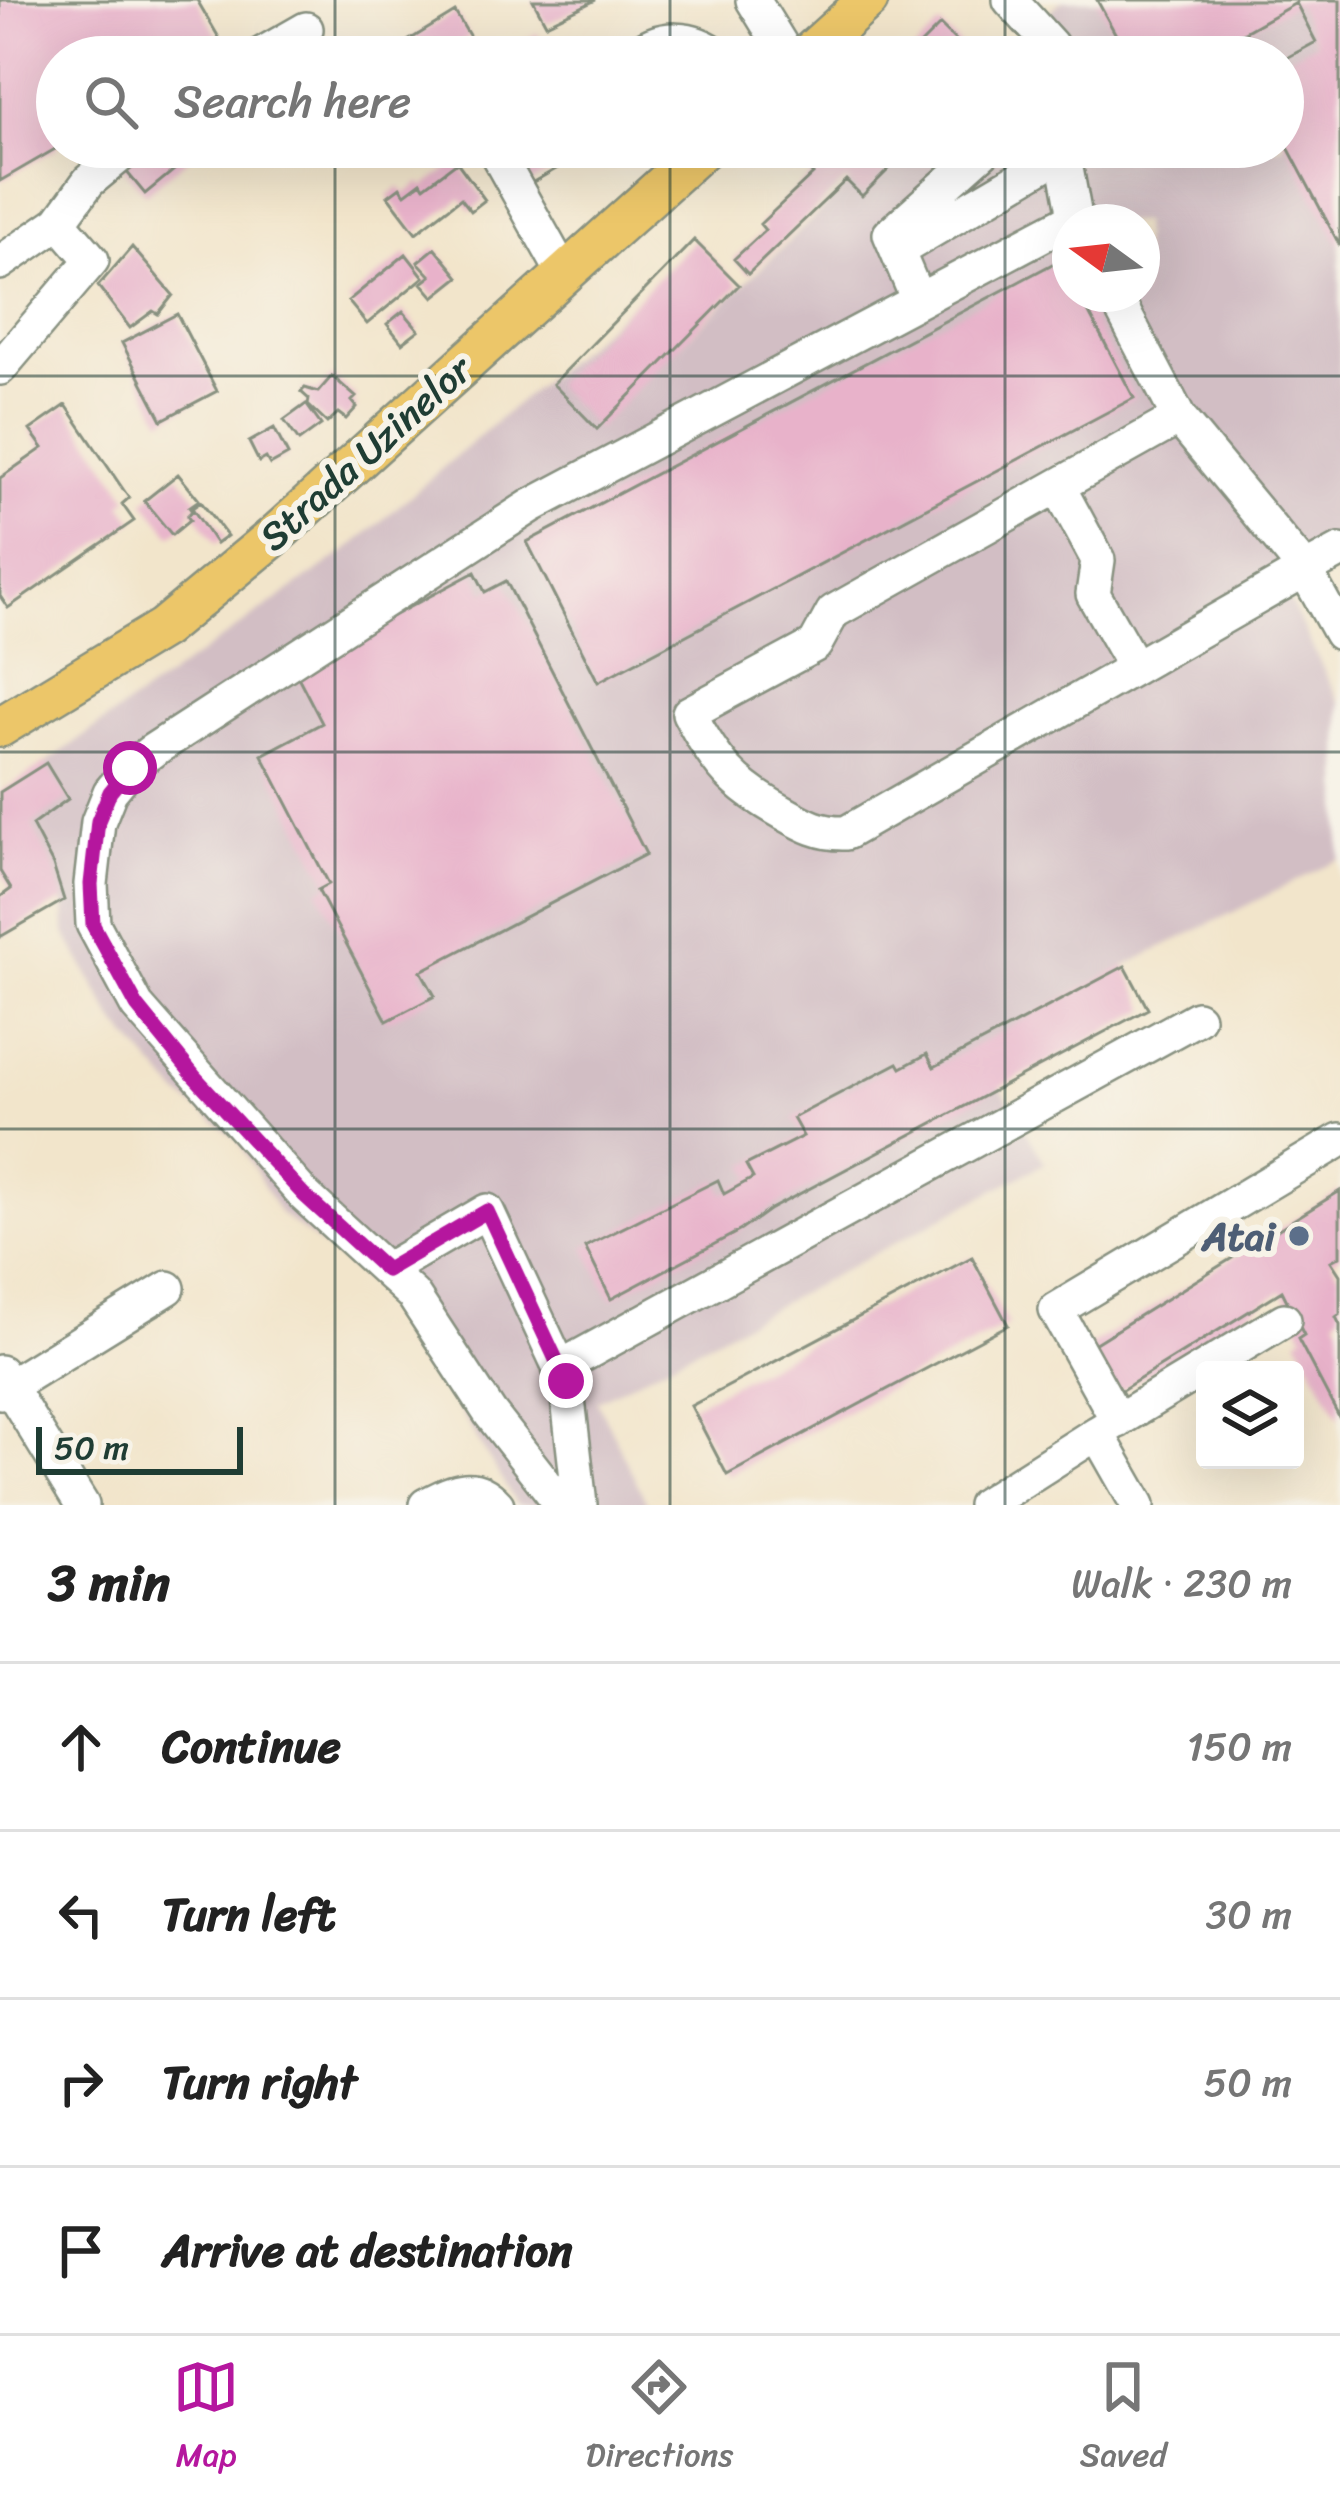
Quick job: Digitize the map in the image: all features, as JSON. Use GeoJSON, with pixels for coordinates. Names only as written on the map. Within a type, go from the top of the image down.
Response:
{"type":"FeatureCollection","features":[{"type":"Feature","properties":{"kind":"main road"},"geometry":{"type":"LineString","coordinates":[[828,36],[868,0]]}},
{"type":"Feature","properties":{"kind":"main road","name":"Strada Uzinelor"},"geometry":{"type":"LineString","coordinates":[[0,727],[163,628],[291,521],[682,168]]}},
{"type":"Feature","properties":{"kind":"lane"},"geometry":{"type":"LineString","coordinates":[[753,0],[775,36]]}},
{"type":"Feature","properties":{"kind":"lane"},"geometry":{"type":"LineString","coordinates":[[1010,0],[1040,36]]}},
{"type":"Feature","properties":{"kind":"lane"},"geometry":{"type":"LineString","coordinates":[[1044,0],[1050,36]]}},
{"type":"Feature","properties":{"kind":"lane"},"geometry":{"type":"LineString","coordinates":[[294,36],[306,29]]}},
{"type":"Feature","properties":{"kind":"lane"},"geometry":{"type":"LineString","coordinates":[[0,263],[59,222],[88,181],[104,168]]}},
{"type":"Feature","properties":{"kind":"lane"},"geometry":{"type":"LineString","coordinates":[[505,168],[565,274]]}},
{"type":"Feature","properties":{"kind":"lane"},"geometry":{"type":"LineString","coordinates":[[919,300],[890,235],[966,168]]}},
{"type":"Feature","properties":{"kind":"lane"},"geometry":{"type":"LineString","coordinates":[[899,250],[1035,168]]}},
{"type":"Feature","properties":{"kind":"lane"},"geometry":{"type":"LineString","coordinates":[[1066,168],[1072,204]]}},
{"type":"Feature","properties":{"kind":"lane"},"geometry":{"type":"LineString","coordinates":[[956,177],[975,206]]}},
{"type":"Feature","properties":{"kind":"lane"},"geometry":{"type":"LineString","coordinates":[[0,368],[92,260],[59,222]]}},
{"type":"Feature","properties":{"kind":"lane"},"geometry":{"type":"LineString","coordinates":[[562,1505],[490,1413],[413,1294],[304,1195],[137,1006],[93,925],[93,849],[98,821],[110,792],[152,751],[531,506],[1052,232]]}},
{"type":"Feature","properties":{"kind":"lane"},"geometry":{"type":"LineString","coordinates":[[1123,312],[1179,418],[1305,570],[1340,633]]}},
{"type":"Feature","properties":{"kind":"lane"},"geometry":{"type":"LineString","coordinates":[[1179,418],[832,612],[815,645],[689,712],[708,750],[744,791],[813,830],[846,833],[1340,550]]}},
{"type":"Feature","properties":{"kind":"lane"},"geometry":{"type":"LineString","coordinates":[[1058,486],[1098,560],[1094,594],[1134,666]]}},
{"type":"Feature","properties":{"kind":"lane"},"geometry":{"type":"LineString","coordinates":[[559,1368],[1196,1018]]}},
{"type":"Feature","properties":{"kind":"lane"},"geometry":{"type":"LineString","coordinates":[[1138,1505],[1056,1310],[1340,1140]]}},
{"type":"Feature","properties":{"kind":"lane"},"geometry":{"type":"LineString","coordinates":[[386,1270],[487,1211],[566,1381],[580,1505]]}},
{"type":"Feature","properties":{"kind":"lane"},"geometry":{"type":"LineString","coordinates":[[82,1505],[3,1384],[168,1288]]}},
{"type":"Feature","properties":{"kind":"lane"},"geometry":{"type":"LineString","coordinates":[[984,1505],[1284,1320]]}},
{"type":"Feature","properties":{"kind":"lane"},"geometry":{"type":"LineString","coordinates":[[426,1505],[464,1488],[478,1488],[497,1505]]}},
{"type":"Feature","properties":{"kind":"shaded area"},"geometry":{"type":"Polygon","coordinates":[[[1062,0],[1097,0],[1117,36],[1024,36],[1062,0]]]}},
{"type":"Feature","properties":{"kind":"shaded area"},"geometry":{"type":"Polygon","coordinates":[[[1296,3],[1340,91],[1340,565],[1286,594],[1340,703],[1340,859],[976,1045],[1045,1163],[597,1401],[648,1505],[517,1505],[393,1302],[279,1213],[237,1139],[179,1095],[115,1022],[65,933],[64,900],[53,865],[32,825],[46,763],[349,549],[634,302],[680,345],[850,183],[863,195],[890,168],[1304,168],[1304,36],[1237,36],[1296,3]]]}},
{"type":"Feature","properties":{"kind":"building"},"geometry":{"type":"Polygon","coordinates":[[[0,0],[197,0],[218,36],[36,36],[36,160],[0,181],[0,0]]]}},
{"type":"Feature","properties":{"kind":"building"},"geometry":{"type":"Polygon","coordinates":[[[533,0],[596,0],[546,24],[533,0]]]}},
{"type":"Feature","properties":{"kind":"building"},"geometry":{"type":"Polygon","coordinates":[[[1097,0],[1340,0],[1340,246],[1299,168],[1304,168],[1304,49],[1316,42],[1296,3],[1237,36],[1117,36],[1097,0]]]}},
{"type":"Feature","properties":{"kind":"building"},"geometry":{"type":"Polygon","coordinates":[[[455,12],[469,36],[416,36],[455,12]]]}},
{"type":"Feature","properties":{"kind":"building"},"geometry":{"type":"Polygon","coordinates":[[[940,25],[951,36],[929,36],[940,25]]]}},
{"type":"Feature","properties":{"kind":"building"},"geometry":{"type":"Polygon","coordinates":[[[123,168],[177,168],[145,194],[123,168]]]}},
{"type":"Feature","properties":{"kind":"building"},"geometry":{"type":"Polygon","coordinates":[[[449,168],[461,168],[485,200],[471,211],[461,198],[416,233],[388,196],[400,187],[405,194],[421,182],[424,187],[449,168]]]}},
{"type":"Feature","properties":{"kind":"building"},"geometry":{"type":"Polygon","coordinates":[[[516,168],[558,168],[526,186],[516,168]]]}},
{"type":"Feature","properties":{"kind":"building"},"geometry":{"type":"Polygon","coordinates":[[[807,168],[890,168],[862,196],[846,180],[748,274],[734,259],[765,230],[760,224],[813,174],[807,168]]]}},
{"type":"Feature","properties":{"kind":"building"},"geometry":{"type":"Polygon","coordinates":[[[694,240],[739,285],[597,429],[553,384],[694,240]]]}},
{"type":"Feature","properties":{"kind":"building"},"geometry":{"type":"Polygon","coordinates":[[[132,247],[173,295],[158,314],[153,311],[130,328],[98,286],[132,247]]]}},
{"type":"Feature","properties":{"kind":"building"},"geometry":{"type":"Polygon","coordinates":[[[435,248],[459,277],[434,297],[422,283],[431,276],[418,262],[435,248]]]}},
{"type":"Feature","properties":{"kind":"building"},"geometry":{"type":"Polygon","coordinates":[[[406,254],[424,277],[367,324],[348,301],[406,254]]]}},
{"type":"Feature","properties":{"kind":"building"},"geometry":{"type":"Polygon","coordinates":[[[1052,264],[1052,312],[1089,312],[1134,398],[598,682],[527,542],[1052,264]]]}},
{"type":"Feature","properties":{"kind":"building"},"geometry":{"type":"Polygon","coordinates":[[[403,311],[419,330],[402,343],[387,324],[403,311]]]}},
{"type":"Feature","properties":{"kind":"building"},"geometry":{"type":"Polygon","coordinates":[[[177,314],[217,391],[162,420],[122,343],[177,314]]]}},
{"type":"Feature","properties":{"kind":"building"},"geometry":{"type":"Polygon","coordinates":[[[332,376],[356,397],[352,401],[357,407],[346,419],[338,413],[327,423],[301,392],[305,388],[318,392],[332,376]]]}},
{"type":"Feature","properties":{"kind":"building"},"geometry":{"type":"Polygon","coordinates":[[[306,404],[321,425],[299,441],[284,420],[306,404]]]}},
{"type":"Feature","properties":{"kind":"building"},"geometry":{"type":"Polygon","coordinates":[[[66,405],[129,498],[122,504],[134,521],[8,608],[0,596],[0,478],[43,448],[30,430],[66,405]]]}},
{"type":"Feature","properties":{"kind":"building"},"geometry":{"type":"Polygon","coordinates":[[[274,428],[288,455],[270,465],[266,458],[259,462],[249,442],[274,428]]]}},
{"type":"Feature","properties":{"kind":"building"},"geometry":{"type":"Polygon","coordinates":[[[178,474],[199,500],[189,507],[190,520],[172,535],[144,501],[178,474]]]}},
{"type":"Feature","properties":{"kind":"building"},"geometry":{"type":"Polygon","coordinates":[[[201,502],[227,536],[216,544],[192,508],[201,502]]]}},
{"type":"Feature","properties":{"kind":"building"},"geometry":{"type":"Polygon","coordinates":[[[475,572],[485,592],[506,581],[646,854],[421,971],[435,996],[387,1021],[318,890],[329,884],[262,755],[322,723],[294,669],[475,572]]]}},
{"type":"Feature","properties":{"kind":"building"},"geometry":{"type":"Polygon","coordinates":[[[46,763],[68,799],[32,825],[53,865],[64,900],[0,937],[0,897],[11,889],[0,871],[0,792],[46,763]]]}},
{"type":"Feature","properties":{"kind":"building"},"geometry":{"type":"Polygon","coordinates":[[[1125,966],[1148,1009],[611,1299],[585,1247],[718,1180],[724,1194],[753,1178],[746,1165],[803,1136],[793,1118],[898,1063],[901,1068],[927,1054],[934,1067],[1125,966]]]}},
{"type":"Feature","properties":{"kind":"building"},"geometry":{"type":"Polygon","coordinates":[[[1340,1191],[1340,1256],[1331,1261],[1340,1275],[1340,1314],[1336,1317],[1340,1325],[1340,1419],[1298,1339],[1304,1335],[1282,1291],[1117,1393],[1089,1347],[1340,1191]]]}},
{"type":"Feature","properties":{"kind":"building"},"geometry":{"type":"Polygon","coordinates":[[[972,1257],[1008,1325],[727,1475],[691,1406],[972,1257]]]}},
{"type":"Feature","properties":{"kind":"place","name":"Atai"},"geometry":{"type":"Point","coordinates":[1299,1236]}},
{"type":"Feature","properties":{"kind":"route"},"geometry":{"type":"LineString","coordinates":[[130,768],[110,792],[98,821],[91,884],[93,925],[137,1006],[194,1076],[304,1195],[386,1270],[487,1211],[566,1381]]}}]}
